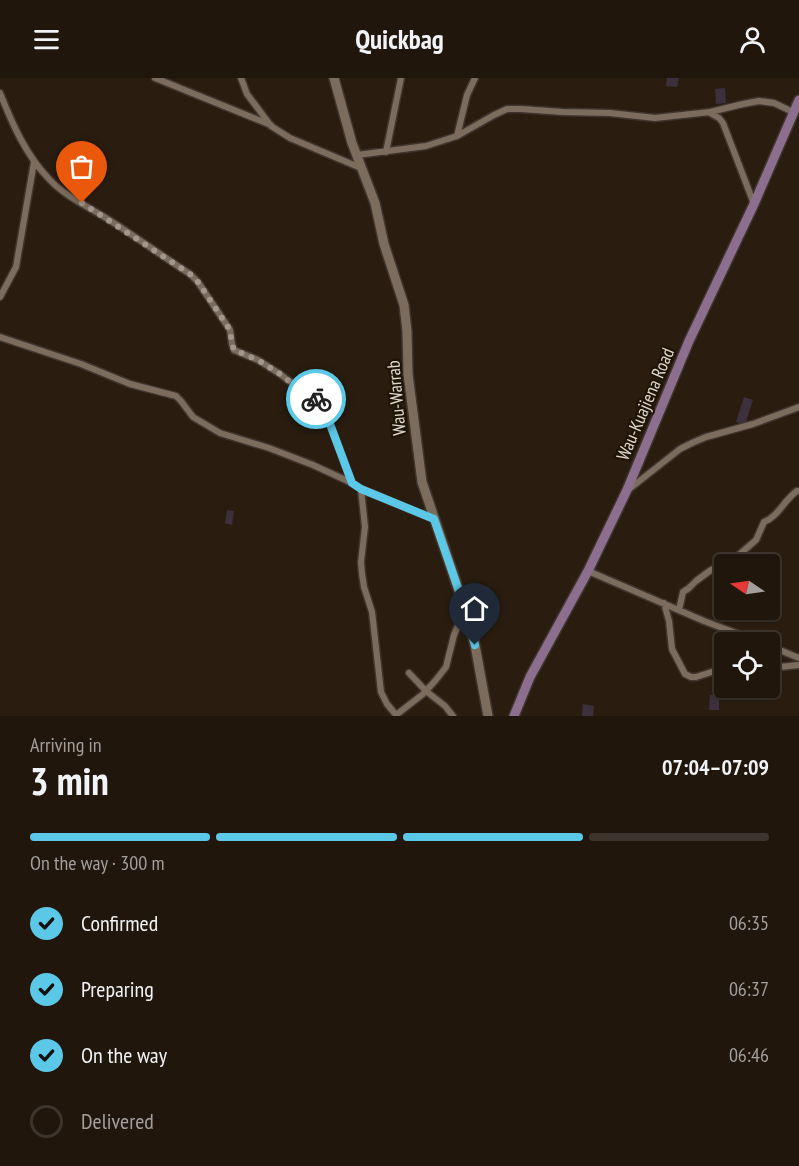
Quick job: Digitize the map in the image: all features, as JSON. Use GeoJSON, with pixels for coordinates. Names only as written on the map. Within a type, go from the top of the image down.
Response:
{"type":"FeatureCollection","features":[{"type":"Feature","properties":{"kind":"main road","name":"Wau-Warrab"},"geometry":{"type":"LineString","coordinates":[[334,78],[345,123],[375,202],[384,244],[404,305],[408,374],[419,465],[426,497],[465,609],[475,645],[488,716]]}},
{"type":"Feature","properties":{"kind":"main road","name":"Wau-Kuajiena Road"},"geometry":{"type":"LineString","coordinates":[[514,716],[530,677],[588,571],[627,490],[689,341],[754,204],[799,100]]}},
{"type":"Feature","properties":{"kind":"street"},"geometry":{"type":"LineString","coordinates":[[155,78],[271,126],[290,138],[362,168]]}},
{"type":"Feature","properties":{"kind":"street"},"geometry":{"type":"LineString","coordinates":[[241,78],[248,94],[271,126]]}},
{"type":"Feature","properties":{"kind":"street"},"geometry":{"type":"LineString","coordinates":[[386,152],[401,78]]}},
{"type":"Feature","properties":{"kind":"street"},"geometry":{"type":"LineString","coordinates":[[457,136],[467,95],[476,78]]}},
{"type":"Feature","properties":{"kind":"street"},"geometry":{"type":"LineString","coordinates":[[0,93],[13,125],[34,162],[49,179],[62,190],[190,274],[198,282],[230,330],[234,350],[258,360],[289,381],[304,388],[319,401],[324,408],[352,483]]}},
{"type":"Feature","properties":{"kind":"street"},"geometry":{"type":"LineString","coordinates":[[357,155],[426,146],[457,136],[507,110],[610,113],[655,118],[710,112],[759,101],[774,103],[793,112]]}},
{"type":"Feature","properties":{"kind":"street"},"geometry":{"type":"LineString","coordinates":[[710,112],[723,123],[754,204]]}},
{"type":"Feature","properties":{"kind":"street"},"geometry":{"type":"LineString","coordinates":[[0,297],[16,267],[34,162]]}},
{"type":"Feature","properties":{"kind":"street"},"geometry":{"type":"LineString","coordinates":[[0,337],[62,357],[130,384],[176,396],[193,417],[220,434],[269,448],[312,465],[361,489],[434,519]]}},
{"type":"Feature","properties":{"kind":"street"},"geometry":{"type":"LineString","coordinates":[[627,490],[680,449],[694,442],[799,407]]}},
{"type":"Feature","properties":{"kind":"street"},"geometry":{"type":"LineString","coordinates":[[361,489],[365,527],[361,562],[364,587],[372,612],[381,692],[387,704],[397,715],[426,691],[446,667],[454,635],[465,609]]}},
{"type":"Feature","properties":{"kind":"street"},"geometry":{"type":"LineString","coordinates":[[679,610],[683,592],[711,570],[732,560],[756,540],[764,522],[771,519],[789,496],[797,491]]}},
{"type":"Feature","properties":{"kind":"street"},"geometry":{"type":"LineString","coordinates":[[588,571],[735,632]]}},
{"type":"Feature","properties":{"kind":"street"},"geometry":{"type":"LineString","coordinates":[[664,603],[669,621],[672,649],[686,674],[691,677],[714,671]]}},
{"type":"Feature","properties":{"kind":"street"},"geometry":{"type":"LineString","coordinates":[[780,650],[799,658]]}},
{"type":"Feature","properties":{"kind":"street"},"geometry":{"type":"LineString","coordinates":[[780,668],[799,665]]}},
{"type":"Feature","properties":{"kind":"street"},"geometry":{"type":"LineString","coordinates":[[409,673],[453,716]]}},
{"type":"Feature","properties":{"kind":"building"},"geometry":{"type":"Polygon","coordinates":[[[667,78],[679,78],[677,87],[666,86],[667,78]]]}},
{"type":"Feature","properties":{"kind":"building"},"geometry":{"type":"Polygon","coordinates":[[[725,88],[726,103],[716,104],[715,89],[725,88]]]}},
{"type":"Feature","properties":{"kind":"building"},"geometry":{"type":"Polygon","coordinates":[[[744,397],[753,400],[745,425],[736,422],[744,397]]]}},
{"type":"Feature","properties":{"kind":"building"},"geometry":{"type":"Polygon","coordinates":[[[227,510],[234,511],[232,525],[225,523],[227,510]]]}},
{"type":"Feature","properties":{"kind":"building"},"geometry":{"type":"Polygon","coordinates":[[[710,695],[714,695],[714,698],[719,698],[719,710],[709,710],[710,695]]]}},
{"type":"Feature","properties":{"kind":"building"},"geometry":{"type":"Polygon","coordinates":[[[583,704],[594,706],[593,716],[582,716],[583,704]]]}},
{"type":"Feature","properties":{"kind":"way so far"},"geometry":{"type":"LineString","coordinates":[[82,203],[190,274],[198,282],[230,330],[234,350],[258,360],[289,381],[304,388],[316,399]]}},
{"type":"Feature","properties":{"kind":"route"},"geometry":{"type":"LineString","coordinates":[[316,399],[324,408],[352,483],[361,489],[434,519],[475,645]]}}]}
